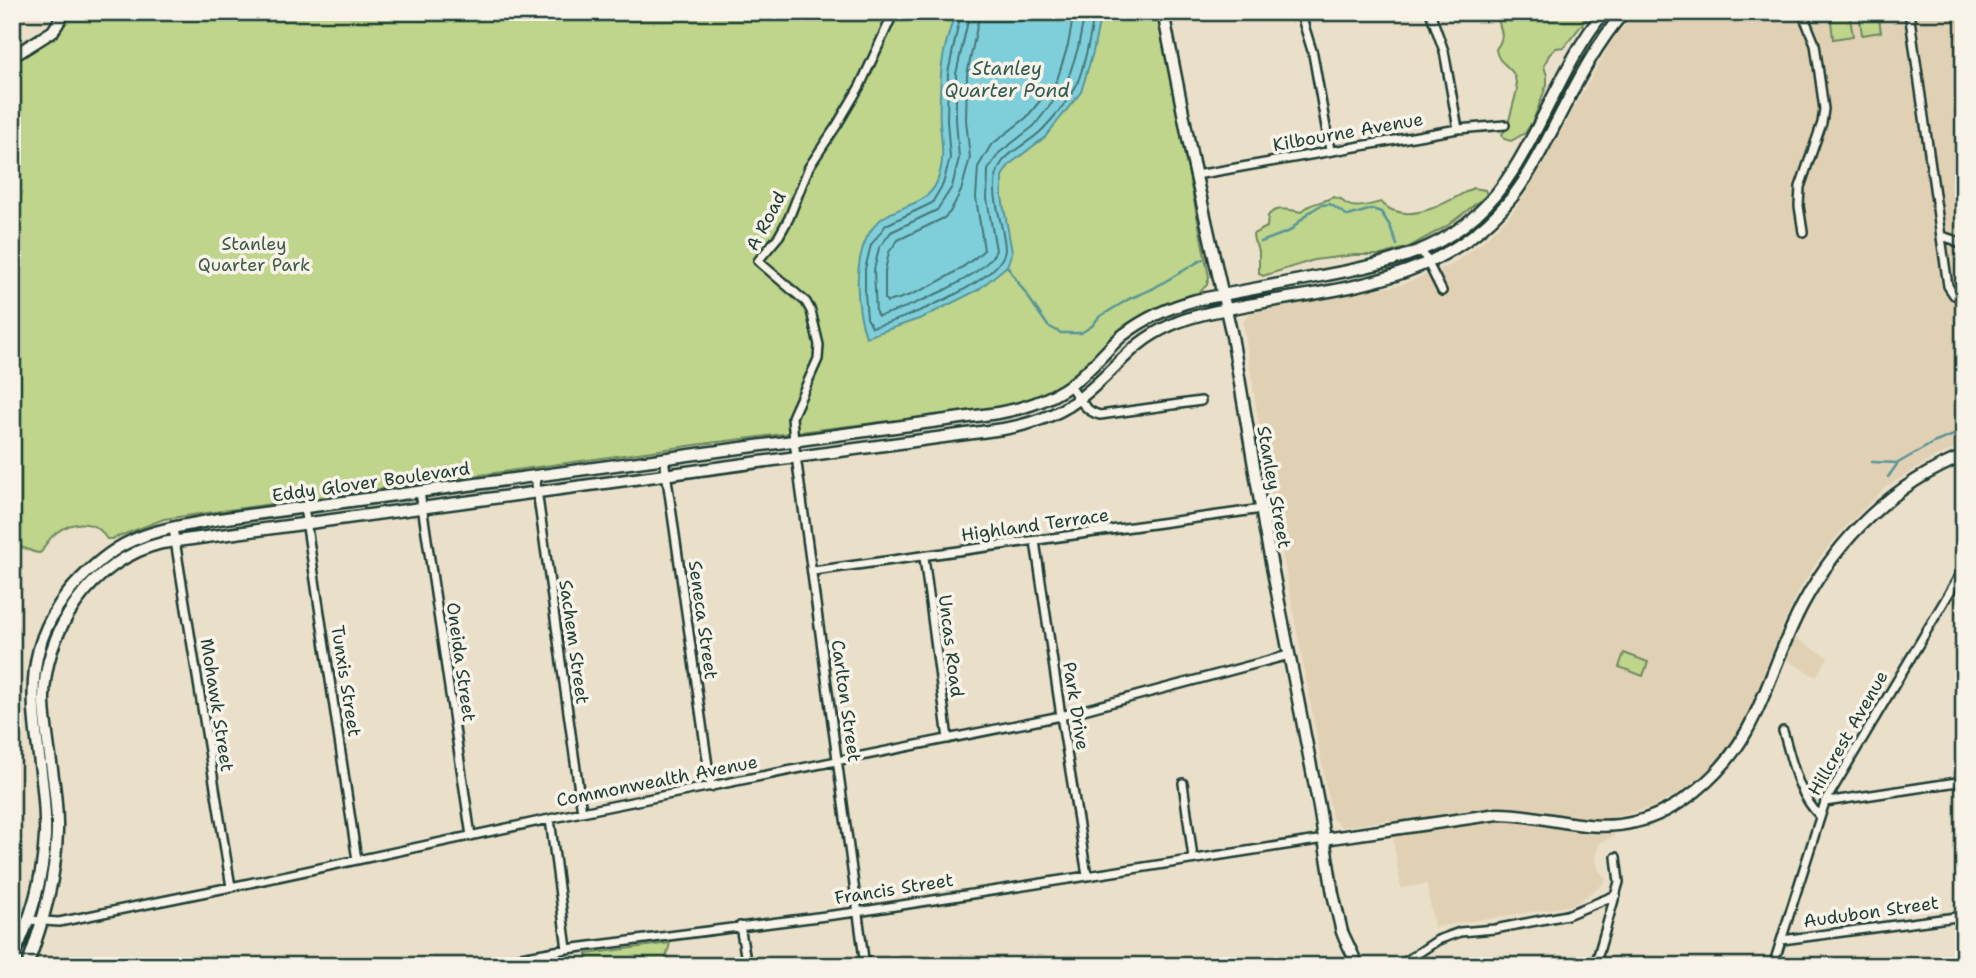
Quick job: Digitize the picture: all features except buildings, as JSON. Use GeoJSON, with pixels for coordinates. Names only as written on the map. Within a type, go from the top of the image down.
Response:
{"type":"FeatureCollection","features":[{"type":"Feature","properties":{"kind":"street"},"geometry":{"type":"LineString","coordinates":[[12,57],[53,31],[65,12]]}},
{"type":"Feature","properties":{"kind":"street","name":"A Road"},"geometry":{"type":"LineString","coordinates":[[794,441],[792,417],[818,359],[818,336],[806,302],[758,261],[779,236],[789,218],[808,167],[860,86],[894,12]]}},
{"type":"Feature","properties":{"kind":"street","name":"Stanley Street"},"geometry":{"type":"LineString","coordinates":[[1163,12],[1227,309],[1336,910],[1347,944],[1358,966]]}},
{"type":"Feature","properties":{"kind":"street"},"geometry":{"type":"LineString","coordinates":[[1300,12],[1313,54],[1330,150]]}},
{"type":"Feature","properties":{"kind":"street"},"geometry":{"type":"LineString","coordinates":[[1430,12],[1444,51],[1458,129]]}},
{"type":"Feature","properties":{"kind":"street","name":"Eddy Glover Boulevard"},"geometry":{"type":"LineString","coordinates":[[12,959],[29,920],[43,864],[45,812],[33,712],[36,660],[50,620],[67,594],[90,567],[128,542],[150,533],[219,519],[940,421],[1023,408],[1043,401],[1070,386],[1117,340],[1147,319],[1175,306],[1377,265],[1422,251],[1457,230],[1490,201],[1514,170],[1584,39],[1604,12]]}},
{"type":"Feature","properties":{"kind":"street","name":"Eddy Glover Boulevard"},"geometry":{"type":"LineString","coordinates":[[27,966],[43,922],[56,857],[58,816],[44,703],[46,679],[61,626],[87,589],[109,569],[154,545],[175,541],[1026,424],[1053,414],[1080,399],[1128,352],[1147,338],[1180,321],[1227,309],[1383,279],[1428,264],[1465,243],[1499,213],[1524,182],[1599,44],[1624,12]]}},
{"type":"Feature","properties":{"kind":"street"},"geometry":{"type":"LineString","coordinates":[[1802,12],[1815,44],[1824,104],[1822,123],[1799,193],[1803,232]]}},
{"type":"Feature","properties":{"kind":"street"},"geometry":{"type":"LineString","coordinates":[[1909,12],[1949,289],[1954,295],[1964,294]]}},
{"type":"Feature","properties":{"kind":"street"},"geometry":{"type":"LineString","coordinates":[[1542,118],[1555,125]]}},
{"type":"Feature","properties":{"kind":"street","name":"Kilbourne Avenue"},"geometry":{"type":"LineString","coordinates":[[1196,175],[1458,129],[1505,125]]}},
{"type":"Feature","properties":{"kind":"street"},"geometry":{"type":"LineString","coordinates":[[1536,129],[1549,136]]}},
{"type":"Feature","properties":{"kind":"street"},"geometry":{"type":"LineString","coordinates":[[1942,236],[1964,247]]}},
{"type":"Feature","properties":{"kind":"street"},"geometry":{"type":"LineString","coordinates":[[1422,251],[1441,291]]}},
{"type":"Feature","properties":{"kind":"street"},"geometry":{"type":"LineString","coordinates":[[1070,386],[1093,413],[1100,415],[1201,401]]}},
{"type":"Feature","properties":{"kind":"street"},"geometry":{"type":"LineString","coordinates":[[940,421],[942,437]]}},
{"type":"Feature","properties":{"kind":"street","name":"Carlton Street"},"geometry":{"type":"LineString","coordinates":[[794,441],[865,966]]}},
{"type":"Feature","properties":{"kind":"street"},"geometry":{"type":"LineString","coordinates":[[1324,839],[1498,814],[1515,814],[1584,826],[1611,826],[1641,821],[1671,808],[1709,780],[1741,743],[1756,717],[1802,606],[1844,543],[1876,510],[1912,482],[1939,466],[1964,456]]}},
{"type":"Feature","properties":{"kind":"street","name":"Seneca Street"},"geometry":{"type":"LineString","coordinates":[[664,458],[711,787]]}},
{"type":"Feature","properties":{"kind":"street","name":"Sachem Street"},"geometry":{"type":"LineString","coordinates":[[535,476],[582,811]]}},
{"type":"Feature","properties":{"kind":"street","name":"Oneida Street"},"geometry":{"type":"LineString","coordinates":[[420,492],[471,836]]}},
{"type":"Feature","properties":{"kind":"street","name":"Tunxis Street"},"geometry":{"type":"LineString","coordinates":[[304,507],[357,860]]}},
{"type":"Feature","properties":{"kind":"street","name":"Highland Terrace"},"geometry":{"type":"LineString","coordinates":[[813,571],[1262,509]]}},
{"type":"Feature","properties":{"kind":"street","name":"Mohawk Street"},"geometry":{"type":"LineString","coordinates":[[173,528],[231,887]]}},
{"type":"Feature","properties":{"kind":"street","name":"Park Drive"},"geometry":{"type":"LineString","coordinates":[[1035,541],[1087,875]]}},
{"type":"Feature","properties":{"kind":"street","name":"Uncas Road"},"geometry":{"type":"LineString","coordinates":[[924,557],[948,739]]}},
{"type":"Feature","properties":{"kind":"street","name":"Hillcrest Avenue"},"geometry":{"type":"LineString","coordinates":[[1773,966],[1825,802],[1964,568]]}},
{"type":"Feature","properties":{"kind":"street"},"geometry":{"type":"LineString","coordinates":[[50,620],[61,626]]}},
{"type":"Feature","properties":{"kind":"street","name":"Commonwealth Avenue"},"geometry":{"type":"LineString","coordinates":[[29,920],[58,922],[582,811],[1061,716],[1289,655]]}},
{"type":"Feature","properties":{"kind":"street"},"geometry":{"type":"LineString","coordinates":[[1783,731],[1800,787],[1809,806],[1819,816]]}},
{"type":"Feature","properties":{"kind":"street"},"geometry":{"type":"LineString","coordinates":[[1825,802],[1964,782]]}},
{"type":"Feature","properties":{"kind":"street"},"geometry":{"type":"LineString","coordinates":[[1183,783],[1194,858]]}},
{"type":"Feature","properties":{"kind":"street"},"geometry":{"type":"LineString","coordinates":[[43,786],[55,785]]}},
{"type":"Feature","properties":{"kind":"street"},"geometry":{"type":"LineString","coordinates":[[550,819],[567,949]]}},
{"type":"Feature","properties":{"kind":"street","name":"Francis Street"},"geometry":{"type":"LineString","coordinates":[[469,966],[567,949],[858,912],[1324,839]]}},
{"type":"Feature","properties":{"kind":"street"},"geometry":{"type":"LineString","coordinates":[[1595,966],[1619,882],[1616,857]]}},
{"type":"Feature","properties":{"kind":"street"},"geometry":{"type":"LineString","coordinates":[[1399,966],[1438,940],[1460,932],[1495,929],[1567,915],[1616,895]]}},
{"type":"Feature","properties":{"kind":"street","name":"Audubon Street"},"geometry":{"type":"LineString","coordinates":[[1782,940],[1964,916]]}},
{"type":"Feature","properties":{"kind":"street"},"geometry":{"type":"LineString","coordinates":[[740,926],[747,966]]}},
{"type":"Feature","properties":{"kind":"shaded area"},"geometry":{"type":"Polygon","coordinates":[[[1635,12],[1964,12],[1964,445],[1932,459],[1886,487],[1841,531],[1801,587],[1780,632],[1828,657],[1816,677],[1771,654],[1753,707],[1730,744],[1709,770],[1681,792],[1652,807],[1613,817],[1614,836],[1600,843],[1595,856],[1599,871],[1606,878],[1603,884],[1578,902],[1564,907],[1434,927],[1427,884],[1401,888],[1390,820],[1342,827],[1332,818],[1262,445],[1243,322],[1250,313],[1400,285],[1451,265],[1481,243],[1512,213],[1535,178],[1611,42],[1635,12]]]}},
{"type":"Feature","properties":{"kind":"green space","name":"Stanley Quarter Park"},"geometry":{"type":"Polygon","coordinates":[[[72,12],[1157,12],[1209,277],[1207,285],[1197,294],[1153,309],[1129,323],[1070,379],[1047,394],[1013,406],[710,443],[164,519],[112,539],[107,539],[93,526],[70,525],[51,538],[40,553],[36,553],[12,546],[12,63],[59,29],[72,12]]]}},
{"type":"Feature","properties":{"kind":"green space"},"geometry":{"type":"Polygon","coordinates":[[[1498,12],[1592,12],[1564,47],[1556,48],[1549,55],[1544,66],[1547,84],[1533,121],[1525,133],[1511,141],[1504,139],[1502,134],[1507,128],[1517,90],[1514,75],[1500,60],[1496,49],[1502,38],[1498,12]]]}},
{"type":"Feature","properties":{"kind":"green space"},"geometry":{"type":"Polygon","coordinates":[[[1830,12],[1849,12],[1853,36],[1833,39],[1830,12]]]}},
{"type":"Feature","properties":{"kind":"green space"},"geometry":{"type":"Polygon","coordinates":[[[1859,12],[1878,12],[1881,32],[1862,35],[1859,12]]]}},
{"type":"Feature","properties":{"kind":"green space"},"geometry":{"type":"Polygon","coordinates":[[[1473,188],[1485,190],[1487,195],[1447,226],[1409,247],[1381,255],[1314,260],[1263,276],[1259,274],[1259,251],[1253,234],[1267,227],[1268,216],[1275,210],[1301,212],[1333,197],[1354,206],[1381,202],[1393,210],[1415,213],[1436,207],[1473,188]]]}},
{"type":"Feature","properties":{"kind":"green space"},"geometry":{"type":"Polygon","coordinates":[[[1624,653],[1648,662],[1643,676],[1619,667],[1624,653]]]}},
{"type":"Feature","properties":{"kind":"green space"},"geometry":{"type":"Polygon","coordinates":[[[670,943],[664,966],[589,966],[587,954],[670,943]]]}},
{"type":"Feature","properties":{"kind":"water","name":"Stanley Quarter Pond"},"geometry":{"type":"Polygon","coordinates":[[[955,12],[1101,12],[1081,92],[1045,137],[1010,164],[1002,176],[1002,197],[1012,252],[1007,266],[978,290],[922,318],[866,337],[858,292],[864,245],[880,220],[926,196],[940,174],[942,67],[955,12]]]}},
{"type":"Feature","properties":{"kind":"waterway"},"geometry":{"type":"LineString","coordinates":[[1261,242],[1290,231],[1308,213],[1321,205],[1330,204],[1348,216],[1372,209],[1381,212],[1397,245]]}},
{"type":"Feature","properties":{"kind":"waterway"},"geometry":{"type":"LineString","coordinates":[[1007,266],[1048,326],[1061,333],[1081,333],[1099,317],[1203,259]]}},
{"type":"Feature","properties":{"kind":"waterway"},"geometry":{"type":"LineString","coordinates":[[1872,462],[1898,463],[1933,443],[1964,431]]}},
{"type":"Feature","properties":{"kind":"waterway"},"geometry":{"type":"LineString","coordinates":[[1888,477],[1898,463]]}}]}
